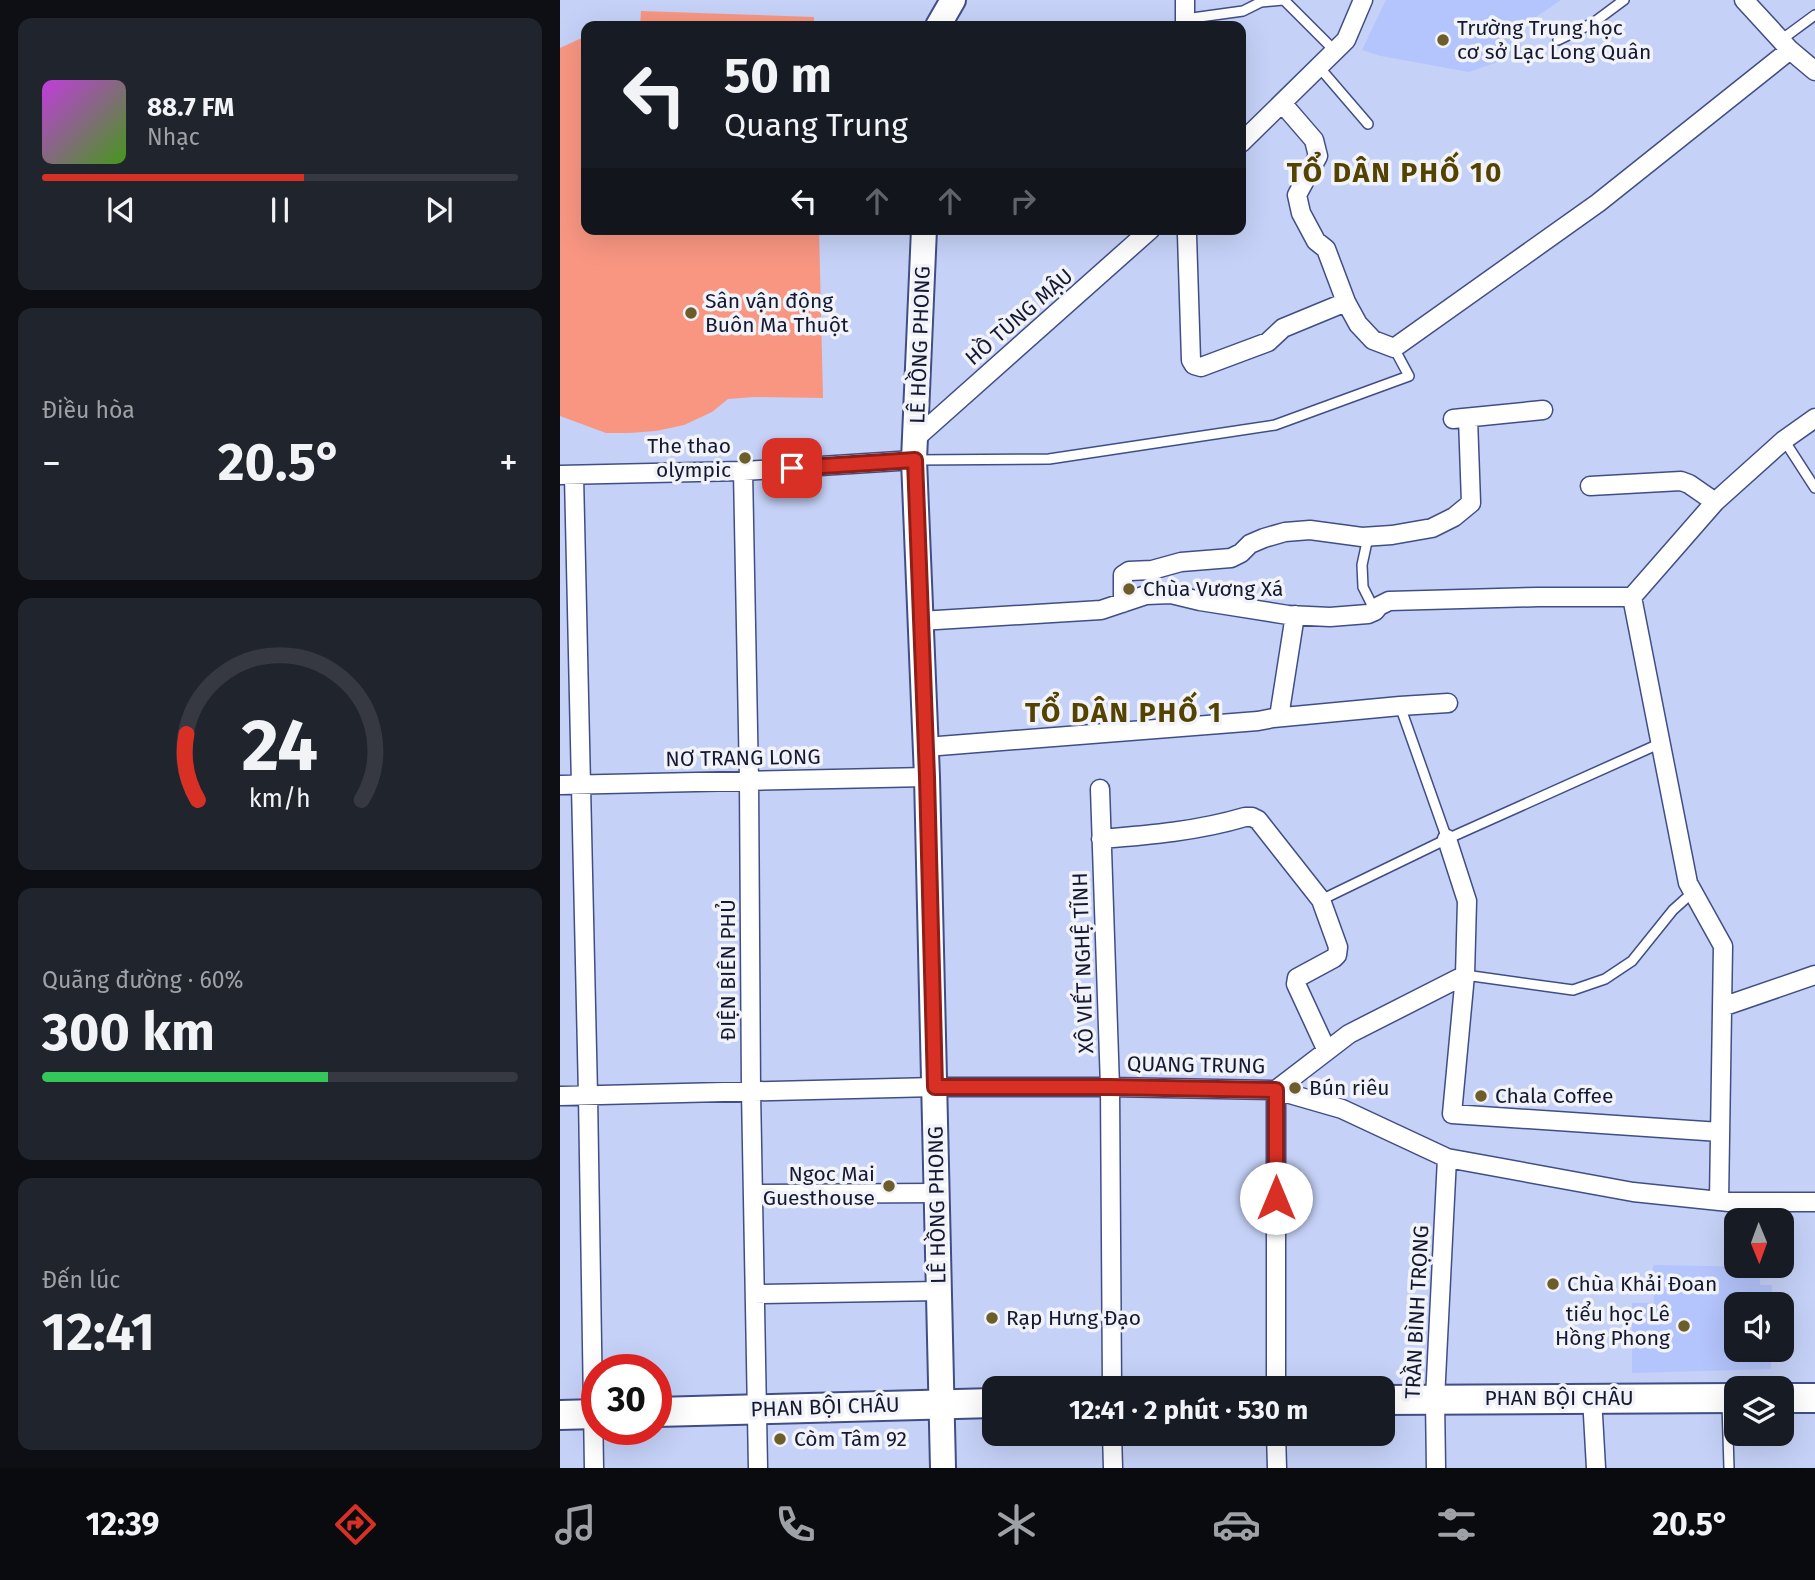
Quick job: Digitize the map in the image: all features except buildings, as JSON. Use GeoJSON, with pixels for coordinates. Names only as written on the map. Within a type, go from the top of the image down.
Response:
{"type":"FeatureCollection","features":[{"type":"Feature","properties":{"kind":"main road","name":"PHAN BỘI CHÂU"},"geometry":{"type":"LineString","coordinates":[[1395,1400],[1724,1398]]}},
{"type":"Feature","properties":{"kind":"main road"},"geometry":{"type":"LineString","coordinates":[[1794,1398],[1815,1398]]}},
{"type":"Feature","properties":{"kind":"main road","name":"PHAN BỘI CHÂU"},"geometry":{"type":"LineString","coordinates":[[672,1412],[982,1403]]}},
{"type":"Feature","properties":{"kind":"main road"},"geometry":{"type":"LineString","coordinates":[[560,1415],[581,1414]]}},
{"type":"Feature","properties":{"kind":"street"},"geometry":{"type":"LineString","coordinates":[[943,21],[953,0]]}},
{"type":"Feature","properties":{"kind":"street"},"geometry":{"type":"LineString","coordinates":[[1185,0],[1185,21]]}},
{"type":"Feature","properties":{"kind":"street"},"geometry":{"type":"LineString","coordinates":[[1246,138],[1346,40],[1363,0]]}},
{"type":"Feature","properties":{"kind":"street"},"geometry":{"type":"LineString","coordinates":[[1744,0],[1785,45],[1815,72]]}},
{"type":"Feature","properties":{"kind":"street"},"geometry":{"type":"LineString","coordinates":[[1282,103],[1314,141],[1318,156],[1297,195],[1301,213],[1316,241],[1326,248],[1346,303],[1358,324],[1373,340],[1394,348],[1598,203],[1785,45]]}},
{"type":"Feature","properties":{"kind":"street","name":"LÊ HỒNG PHONG"},"geometry":{"type":"LineString","coordinates":[[924,235],[915,449],[927,777],[943,1468]]}},
{"type":"Feature","properties":{"kind":"street","name":"HỒ TÙNG MẬU"},"geometry":{"type":"LineString","coordinates":[[915,449],[1145,235]]}},
{"type":"Feature","properties":{"kind":"street"},"geometry":{"type":"LineString","coordinates":[[1187,235],[1191,360],[1194,365],[1201,367],[1268,342],[1283,328],[1346,303]]}},
{"type":"Feature","properties":{"kind":"street"},"geometry":{"type":"LineString","coordinates":[[1123,603],[1123,575],[1129,570],[1152,570],[1181,562],[1231,558],[1250,544],[1285,532],[1310,530],[1368,537],[1432,528],[1454,517],[1471,503],[1461,419],[1542,410]]}},
{"type":"Feature","properties":{"kind":"street"},"geometry":{"type":"LineString","coordinates":[[920,621],[1101,610],[1146,595],[1171,594],[1295,615],[1330,617],[1368,614],[1389,601],[1632,597],[1715,502],[1783,440],[1815,418]]}},
{"type":"Feature","properties":{"kind":"street"},"geometry":{"type":"LineString","coordinates":[[593,1354],[582,785],[567,476],[743,471],[915,449]]}},
{"type":"Feature","properties":{"kind":"street","name":"ĐIỆN BIÊN PHỦ"},"geometry":{"type":"LineString","coordinates":[[743,471],[750,781],[751,1091],[758,1468]]}},
{"type":"Feature","properties":{"kind":"street"},"geometry":{"type":"LineString","coordinates":[[1590,486],[1681,481],[1715,502]]}},
{"type":"Feature","properties":{"kind":"street"},"geometry":{"type":"LineString","coordinates":[[1632,597],[1688,883],[1723,946],[1719,1201]]}},
{"type":"Feature","properties":{"kind":"street"},"geometry":{"type":"LineString","coordinates":[[1279,717],[1295,615]]}},
{"type":"Feature","properties":{"kind":"street"},"geometry":{"type":"LineString","coordinates":[[926,747],[1448,703]]}},
{"type":"Feature","properties":{"kind":"street","name":"NƠ TRANG LONG"},"geometry":{"type":"LineString","coordinates":[[560,785],[927,777]]}},
{"type":"Feature","properties":{"kind":"street","name":"XÔ VIẾT NGHỆ TĨNH"},"geometry":{"type":"LineString","coordinates":[[1100,789],[1110,1087],[1112,1376]]}},
{"type":"Feature","properties":{"kind":"street"},"geometry":{"type":"LineString","coordinates":[[1101,839],[1194,829],[1245,817],[1258,820],[1321,900],[1338,947],[1337,955],[1297,978],[1296,984],[1327,1051]]}},
{"type":"Feature","properties":{"kind":"street"},"geometry":{"type":"LineString","coordinates":[[1447,839],[1467,901],[1465,975],[1452,1114],[1720,1132]]}},
{"type":"Feature","properties":{"kind":"street"},"geometry":{"type":"LineString","coordinates":[[1276,1376],[1276,1090],[1349,1034],[1465,975]]}},
{"type":"Feature","properties":{"kind":"street"},"geometry":{"type":"LineString","coordinates":[[1722,1007],[1815,975]]}},
{"type":"Feature","properties":{"kind":"street","name":"QUANG TRUNG"},"geometry":{"type":"LineString","coordinates":[[560,1096],[935,1087],[1276,1090],[1342,1109],[1447,1158],[1633,1192],[1719,1201],[1815,1202]]}},
{"type":"Feature","properties":{"kind":"street","name":"TRẦN BÌNH TRỌNG"},"geometry":{"type":"LineString","coordinates":[[1436,1468],[1435,1399],[1447,1158]]}},
{"type":"Feature","properties":{"kind":"street"},"geometry":{"type":"LineString","coordinates":[[753,1194],[937,1193]]}},
{"type":"Feature","properties":{"kind":"street"},"geometry":{"type":"LineString","coordinates":[[755,1294],[939,1292]]}},
{"type":"Feature","properties":{"kind":"street"},"geometry":{"type":"LineString","coordinates":[[1592,1397],[1596,1468]]}},
{"type":"Feature","properties":{"kind":"street"},"geometry":{"type":"LineString","coordinates":[[594,1445],[594,1468]]}},
{"type":"Feature","properties":{"kind":"street"},"geometry":{"type":"LineString","coordinates":[[1112,1446],[1113,1468]]}},
{"type":"Feature","properties":{"kind":"street"},"geometry":{"type":"LineString","coordinates":[[1276,1446],[1277,1468]]}},
{"type":"Feature","properties":{"kind":"lane"},"geometry":{"type":"LineString","coordinates":[[1190,21],[1243,11],[1261,2],[1284,0],[1335,51]]}},
{"type":"Feature","properties":{"kind":"lane"},"geometry":{"type":"LineString","coordinates":[[1558,40],[1593,23],[1623,0]]}},
{"type":"Feature","properties":{"kind":"lane"},"geometry":{"type":"LineString","coordinates":[[1785,45],[1815,15]]}},
{"type":"Feature","properties":{"kind":"lane"},"geometry":{"type":"LineString","coordinates":[[1319,67],[1368,124]]}},
{"type":"Feature","properties":{"kind":"lane"},"geometry":{"type":"LineString","coordinates":[[915,449],[1049,459],[1275,425],[1409,376],[1394,348]]}},
{"type":"Feature","properties":{"kind":"lane"},"geometry":{"type":"LineString","coordinates":[[1783,440],[1815,488]]}},
{"type":"Feature","properties":{"kind":"lane"},"geometry":{"type":"LineString","coordinates":[[1368,537],[1362,565],[1363,587],[1375,611]]}},
{"type":"Feature","properties":{"kind":"lane"},"geometry":{"type":"LineString","coordinates":[[1400,706],[1447,839]]}},
{"type":"Feature","properties":{"kind":"lane"},"geometry":{"type":"LineString","coordinates":[[1321,900],[1447,839],[1661,743]]}},
{"type":"Feature","properties":{"kind":"lane"},"geometry":{"type":"LineString","coordinates":[[1465,975],[1573,990],[1605,979],[1632,961],[1673,909],[1693,892]]}},
{"type":"Feature","properties":{"kind":"lane"},"geometry":{"type":"LineString","coordinates":[[1729,1468],[1730,1446]]}},
{"type":"Feature","properties":{"kind":"shaded area","name":"Trường Trung học cơ sở Lạc Long Quân"},"geometry":{"type":"Polygon","coordinates":[[[1386,0],[1561,0],[1518,29],[1523,53],[1469,72],[1362,50],[1386,0]]]}},
{"type":"Feature","properties":{"kind":"shaded area"},"geometry":{"type":"Polygon","coordinates":[[[641,11],[814,17],[814,21],[640,21],[641,11]]]}},
{"type":"Feature","properties":{"kind":"shaded area","name":"Sân vận động Buôn Ma Thuột"},"geometry":{"type":"Polygon","coordinates":[[[581,38],[581,235],[819,235],[823,398],[728,399],[712,412],[684,425],[629,433],[606,433],[560,416],[560,48],[581,38]]]}},
{"type":"Feature","properties":{"kind":"shaded area","name":"tiểu học Lê Hồng Phong"},"geometry":{"type":"Polygon","coordinates":[[[1653,1265],[1724,1266],[1724,1278],[1760,1278],[1760,1285],[1772,1285],[1772,1292],[1724,1292],[1724,1362],[1771,1362],[1771,1369],[1632,1373],[1632,1303],[1654,1303],[1653,1265]]]}},
{"type":"Feature","properties":{"kind":"place","name":"Trường Trung học cơ sở Lạc Long Quân"},"geometry":{"type":"Point","coordinates":[1443,40]}},
{"type":"Feature","properties":{"kind":"place","name":"Sân vận động Buôn Ma Thuột"},"geometry":{"type":"Point","coordinates":[691,313]}},
{"type":"Feature","properties":{"kind":"place","name":"The thao olympic"},"geometry":{"type":"Point","coordinates":[745,458]}},
{"type":"Feature","properties":{"kind":"place","name":"Chùa Vương Xá"},"geometry":{"type":"Point","coordinates":[1129,589]}},
{"type":"Feature","properties":{"kind":"place","name":"Bún riêu"},"geometry":{"type":"Point","coordinates":[1295,1088]}},
{"type":"Feature","properties":{"kind":"place","name":"Chala Coffee"},"geometry":{"type":"Point","coordinates":[1481,1096]}},
{"type":"Feature","properties":{"kind":"place","name":"Ngoc Mai Guesthouse"},"geometry":{"type":"Point","coordinates":[889,1186]}},
{"type":"Feature","properties":{"kind":"place","name":"Chùa Khải Đoan"},"geometry":{"type":"Point","coordinates":[1553,1284]}},
{"type":"Feature","properties":{"kind":"place","name":"Rạp Hưng Đạo"},"geometry":{"type":"Point","coordinates":[992,1318]}},
{"type":"Feature","properties":{"kind":"place","name":"tiểu học Lê Hồng Phong"},"geometry":{"type":"Point","coordinates":[1684,1326]}},
{"type":"Feature","properties":{"kind":"place","name":"Còm Tâm 92"},"geometry":{"type":"Point","coordinates":[780,1439]}},
{"type":"Feature","properties":{"kind":"district","name":"TỔ DÂN PHỐ 10"},"geometry":{"type":"Point","coordinates":[1395,172]}},
{"type":"Feature","properties":{"kind":"district","name":"TỔ DÂN PHỐ 1"},"geometry":{"type":"Point","coordinates":[1124,712]}},
{"type":"Feature","properties":{"kind":"route"},"geometry":{"type":"LineString","coordinates":[[792,468],[915,460],[935,1087],[1276,1090],[1276,1198]]}}]}
